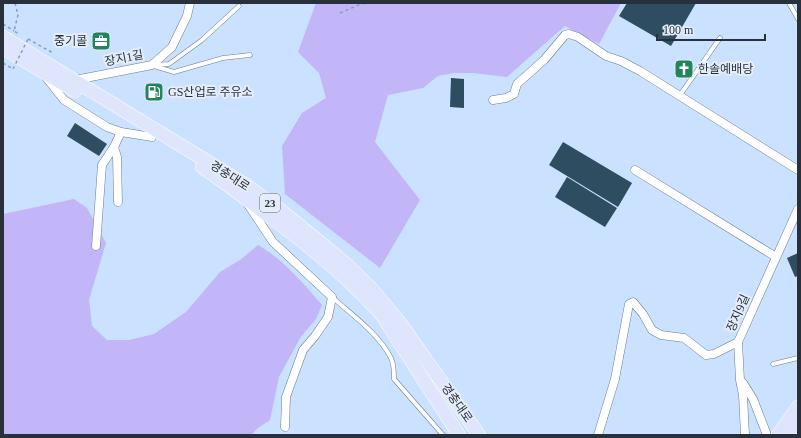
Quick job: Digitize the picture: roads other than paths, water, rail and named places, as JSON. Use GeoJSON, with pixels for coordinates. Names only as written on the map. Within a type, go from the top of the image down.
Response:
{"type":"FeatureCollection","features":[{"type":"Feature","properties":{"kind":"main road","name":"경충대로"},"geometry":{"type":"LineString","coordinates":[[9,34],[75,80],[246,185],[284,213],[346,264],[370,287],[403,326],[479,435]]}},
{"type":"Feature","properties":{"kind":"main road","name":"경충대로"},"geometry":{"type":"LineString","coordinates":[[3,48],[193,162],[242,196],[312,249],[363,294],[381,313],[413,354],[469,435]]}},
{"type":"Feature","properties":{"kind":"main road"},"geometry":{"type":"LineString","coordinates":[[381,313],[459,435]]}},
{"type":"Feature","properties":{"kind":"main road"},"geometry":{"type":"LineString","coordinates":[[778,435],[798,407]]}},
{"type":"Feature","properties":{"kind":"main road"},"geometry":{"type":"LineString","coordinates":[[778,435],[798,423]]}},
{"type":"Feature","properties":{"kind":"main road"},"geometry":{"type":"LineString","coordinates":[[794,435],[798,428]]}},
{"type":"Feature","properties":{"kind":"street","name":"장지1길"},"geometry":{"type":"LineString","coordinates":[[75,80],[152,65],[172,47],[187,16],[190,3]]}},
{"type":"Feature","properties":{"kind":"street"},"geometry":{"type":"LineString","coordinates":[[493,100],[506,98],[514,94],[517,84],[544,60],[565,35],[569,34],[578,37],[606,56],[621,61],[640,71],[798,170]]}},
{"type":"Feature","properties":{"kind":"street"},"geometry":{"type":"LineString","coordinates":[[40,70],[64,100],[107,127],[121,132],[152,137]]}},
{"type":"Feature","properties":{"kind":"street"},"geometry":{"type":"LineString","coordinates":[[96,246],[102,166],[114,147],[121,132]]}},
{"type":"Feature","properties":{"kind":"street"},"geometry":{"type":"LineString","coordinates":[[114,147],[117,157],[118,202]]}},
{"type":"Feature","properties":{"kind":"street"},"geometry":{"type":"LineString","coordinates":[[635,170],[776,258]]}},
{"type":"Feature","properties":{"kind":"street"},"geometry":{"type":"LineString","coordinates":[[242,196],[273,242],[332,297],[328,317],[303,350],[286,397],[285,427]]}},
{"type":"Feature","properties":{"kind":"street","name":"장지9길"},"geometry":{"type":"LineString","coordinates":[[745,435],[738,342],[798,209]]}},
{"type":"Feature","properties":{"kind":"street"},"geometry":{"type":"LineString","coordinates":[[598,435],[615,379],[628,304],[633,302],[643,314],[652,330],[662,335],[684,338],[706,355],[714,354],[738,342]]}},
{"type":"Feature","properties":{"kind":"street"},"geometry":{"type":"LineString","coordinates":[[740,380],[778,435]]}},
{"type":"Feature","properties":{"kind":"lane"},"geometry":{"type":"LineString","coordinates":[[789,3],[798,19]]}},
{"type":"Feature","properties":{"kind":"lane"},"geometry":{"type":"LineString","coordinates":[[152,65],[169,64],[202,40],[239,6]]}},
{"type":"Feature","properties":{"kind":"lane"},"geometry":{"type":"LineString","coordinates":[[680,95],[720,38]]}},
{"type":"Feature","properties":{"kind":"lane"},"geometry":{"type":"LineString","coordinates":[[152,65],[174,72],[223,58],[250,55]]}},
{"type":"Feature","properties":{"kind":"lane"},"geometry":{"type":"LineString","coordinates":[[332,297],[371,332],[382,345],[391,358],[395,369],[394,379],[443,435]]}},
{"type":"Feature","properties":{"kind":"lane"},"geometry":{"type":"LineString","coordinates":[[773,364],[798,358]]}},
{"type":"Feature","properties":{"kind":"place","name":"중기콜"},"geometry":{"type":"Point","coordinates":[101,41]}},
{"type":"Feature","properties":{"kind":"place","name":"한솔예배당"},"geometry":{"type":"Point","coordinates":[684,69]}},
{"type":"Feature","properties":{"kind":"place","name":"GS산업로 주유소"},"geometry":{"type":"Point","coordinates":[154,92]}}]}
